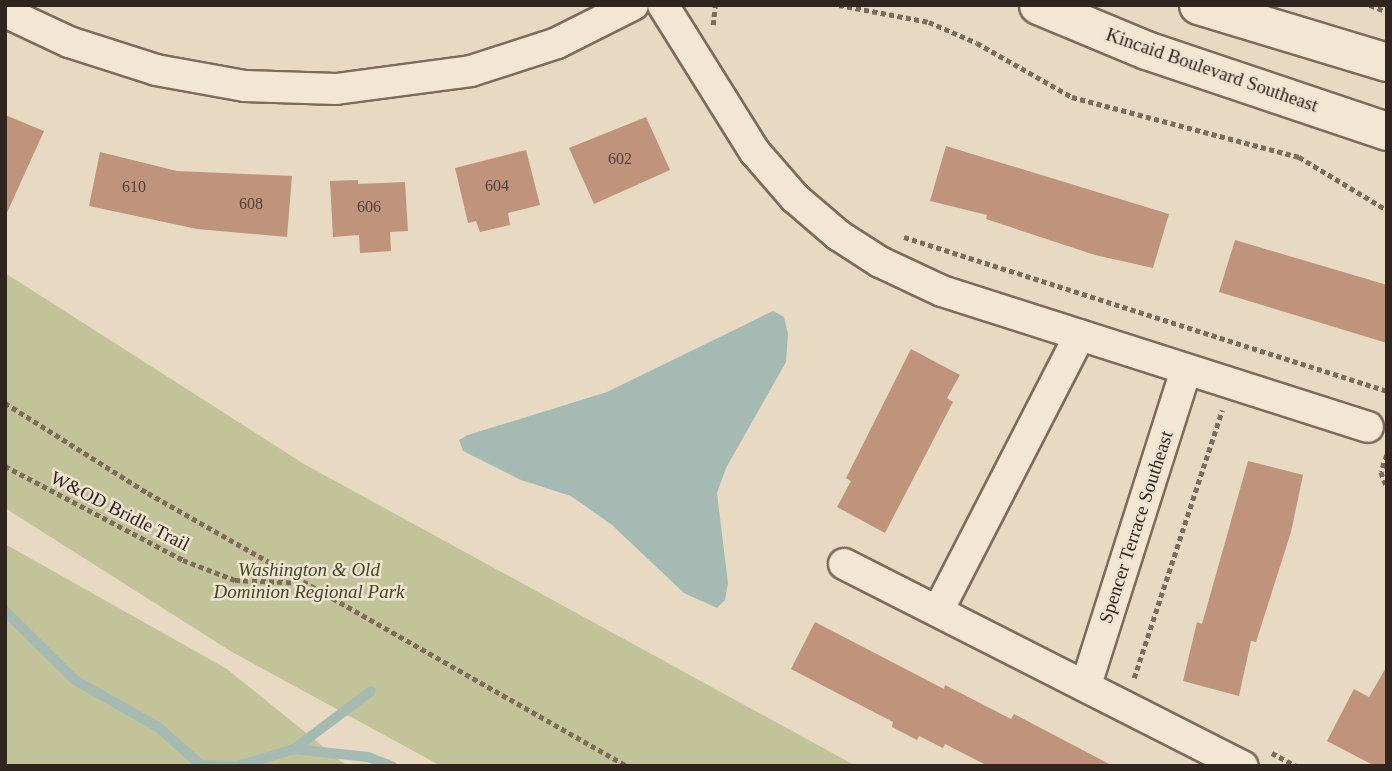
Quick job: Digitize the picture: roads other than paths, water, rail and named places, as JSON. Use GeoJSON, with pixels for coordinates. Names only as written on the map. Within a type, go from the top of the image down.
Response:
{"type":"FeatureCollection","features":[{"type":"Feature","properties":{"kind":"street"},"geometry":{"type":"LineString","coordinates":[[23,13],[112,58],[189,78],[245,86],[336,89],[426,80],[493,64],[557,43],[633,5]]}},
{"type":"Feature","properties":{"kind":"street"},"geometry":{"type":"LineString","coordinates":[[663,5],[755,152],[795,198],[838,235],[892,268],[943,291],[1368,427]]}},
{"type":"Feature","properties":{"kind":"street","name":"Kincaid Boulevard Southeast"},"geometry":{"type":"LineString","coordinates":[[1038,5],[1146,50],[1387,131]]}},
{"type":"Feature","properties":{"kind":"street"},"geometry":{"type":"LineString","coordinates":[[1198,5],[1387,62]]}},
{"type":"Feature","properties":{"kind":"street"},"geometry":{"type":"LineString","coordinates":[[939,610],[1080,335]]}},
{"type":"Feature","properties":{"kind":"street","name":"Spencer Terrace Southeast"},"geometry":{"type":"LineString","coordinates":[[1086,685],[1186,369]]}},
{"type":"Feature","properties":{"kind":"street"},"geometry":{"type":"LineString","coordinates":[[844,564],[1086,685],[1252,757]]}},
{"type":"Feature","properties":{"kind":"water"},"geometry":{"type":"Polygon","coordinates":[[[773,311],[784,317],[788,334],[786,362],[726,468],[717,493],[728,583],[725,600],[717,608],[684,593],[612,525],[571,496],[521,480],[463,451],[459,440],[468,435],[607,392],[773,311]]]}},
{"type":"Feature","properties":{"kind":"waterway"},"geometry":{"type":"LineString","coordinates":[[5,611],[75,680],[158,727],[201,765],[238,766],[294,749],[368,757],[392,766]]}},
{"type":"Feature","properties":{"kind":"waterway"},"geometry":{"type":"LineString","coordinates":[[294,749],[371,691]]}},
{"type":"Feature","properties":{"kind":"park label","name":"Washington & Old Dominion Regional Park"},"geometry":{"type":"Point","coordinates":[309,581]}}]}
